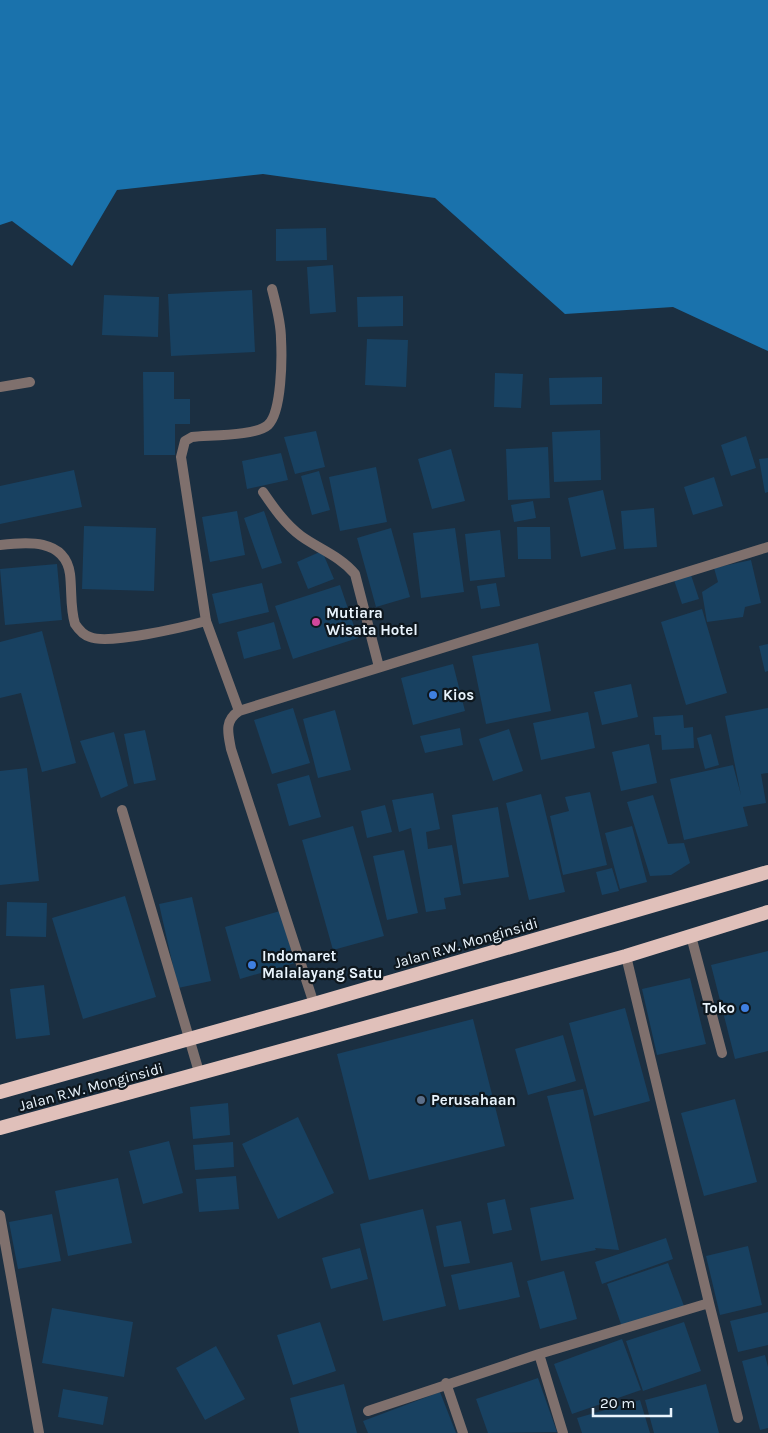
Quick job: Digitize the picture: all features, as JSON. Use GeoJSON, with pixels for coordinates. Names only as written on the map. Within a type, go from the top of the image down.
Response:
{"type":"FeatureCollection","features":[{"type":"Feature","properties":{"kind":"highway","name":"Jalan R.W. Monginsidi"},"geometry":{"type":"LineString","coordinates":[[0,1092],[314,1004],[768,872]]}},
{"type":"Feature","properties":{"kind":"highway","name":"Jalan R.W. Monginsidi"},"geometry":{"type":"LineString","coordinates":[[0,1128],[626,956],[768,912]]}},
{"type":"Feature","properties":{"kind":"street"},"geometry":{"type":"LineString","coordinates":[[239,711],[206,621],[183,478],[182,449],[185,441],[192,436],[257,430],[268,425],[275,414],[280,382],[281,338],[272,289]]}},
{"type":"Feature","properties":{"kind":"street"},"geometry":{"type":"LineString","coordinates":[[0,387],[30,382]]}},
{"type":"Feature","properties":{"kind":"street"},"geometry":{"type":"LineString","coordinates":[[263,492],[286,524],[301,537],[348,566],[355,574],[379,667]]}},
{"type":"Feature","properties":{"kind":"street"},"geometry":{"type":"LineString","coordinates":[[0,545],[30,541],[45,545],[57,552],[68,563],[75,624],[81,632],[91,638],[110,639],[206,621]]}},
{"type":"Feature","properties":{"kind":"street"},"geometry":{"type":"LineString","coordinates":[[314,1004],[231,749],[228,723],[231,716],[239,711],[768,547]]}},
{"type":"Feature","properties":{"kind":"street"},"geometry":{"type":"LineString","coordinates":[[122,810],[199,1072]]}},
{"type":"Feature","properties":{"kind":"street"},"geometry":{"type":"LineString","coordinates":[[691,936],[722,1053]]}},
{"type":"Feature","properties":{"kind":"street"},"geometry":{"type":"LineString","coordinates":[[626,956],[738,1418]]}},
{"type":"Feature","properties":{"kind":"street"},"geometry":{"type":"LineString","coordinates":[[0,1215],[39,1433]]}},
{"type":"Feature","properties":{"kind":"street"},"geometry":{"type":"LineString","coordinates":[[368,1411],[446,1383],[709,1303]]}},
{"type":"Feature","properties":{"kind":"street"},"geometry":{"type":"LineString","coordinates":[[539,1354],[563,1433]]}},
{"type":"Feature","properties":{"kind":"street"},"geometry":{"type":"LineString","coordinates":[[446,1383],[463,1433]]}},
{"type":"Feature","properties":{"kind":"water"},"geometry":{"type":"Polygon","coordinates":[[[0,0],[768,0],[768,351],[673,307],[565,314],[435,198],[263,174],[117,190],[72,266],[12,221],[0,225],[0,0]]]}},
{"type":"Feature","properties":{"kind":"building"},"geometry":{"type":"Polygon","coordinates":[[[326,228],[327,260],[276,261],[276,229],[326,228]]]}},
{"type":"Feature","properties":{"kind":"building"},"geometry":{"type":"Polygon","coordinates":[[[333,265],[336,312],[310,314],[307,267],[333,265]]]}},
{"type":"Feature","properties":{"kind":"building"},"geometry":{"type":"Polygon","coordinates":[[[252,290],[255,352],[171,356],[168,294],[252,290]]]}},
{"type":"Feature","properties":{"kind":"building"},"geometry":{"type":"Polygon","coordinates":[[[104,295],[159,297],[158,337],[102,335],[104,295]]]}},
{"type":"Feature","properties":{"kind":"building"},"geometry":{"type":"Polygon","coordinates":[[[403,296],[403,326],[358,327],[357,297],[403,296]]]}},
{"type":"Feature","properties":{"kind":"building"},"geometry":{"type":"Polygon","coordinates":[[[367,339],[408,340],[406,387],[365,385],[367,339]]]}},
{"type":"Feature","properties":{"kind":"building"},"geometry":{"type":"Polygon","coordinates":[[[143,372],[174,372],[174,399],[190,399],[190,424],[175,424],[175,455],[144,455],[143,372]]]}},
{"type":"Feature","properties":{"kind":"building"},"geometry":{"type":"Polygon","coordinates":[[[495,373],[523,374],[521,408],[494,407],[495,373]]]}},
{"type":"Feature","properties":{"kind":"building"},"geometry":{"type":"Polygon","coordinates":[[[602,377],[602,404],[550,405],[549,378],[602,377]]]}},
{"type":"Feature","properties":{"kind":"building"},"geometry":{"type":"Polygon","coordinates":[[[600,430],[601,480],[554,482],[552,432],[600,430]]]}},
{"type":"Feature","properties":{"kind":"building"},"geometry":{"type":"Polygon","coordinates":[[[316,431],[325,467],[295,474],[284,437],[316,431]]]}},
{"type":"Feature","properties":{"kind":"building"},"geometry":{"type":"Polygon","coordinates":[[[746,436],[756,468],[731,476],[721,445],[746,436]]]}},
{"type":"Feature","properties":{"kind":"building"},"geometry":{"type":"Polygon","coordinates":[[[548,447],[550,498],[508,500],[506,449],[548,447]]]}},
{"type":"Feature","properties":{"kind":"building"},"geometry":{"type":"Polygon","coordinates":[[[451,449],[465,501],[432,509],[418,459],[451,449]]]}},
{"type":"Feature","properties":{"kind":"building"},"geometry":{"type":"Polygon","coordinates":[[[281,453],[288,480],[247,489],[242,461],[281,453]]]}},
{"type":"Feature","properties":{"kind":"building"},"geometry":{"type":"Polygon","coordinates":[[[768,458],[768,492],[765,493],[759,459],[768,458]]]}},
{"type":"Feature","properties":{"kind":"building"},"geometry":{"type":"Polygon","coordinates":[[[376,467],[387,522],[340,531],[329,477],[376,467]]]}},
{"type":"Feature","properties":{"kind":"building"},"geometry":{"type":"Polygon","coordinates":[[[74,470],[82,507],[0,524],[0,486],[74,470]]]}},
{"type":"Feature","properties":{"kind":"building"},"geometry":{"type":"Polygon","coordinates":[[[319,471],[330,510],[312,515],[301,476],[319,471]]]}},
{"type":"Feature","properties":{"kind":"building"},"geometry":{"type":"Polygon","coordinates":[[[714,477],[723,506],[693,515],[684,487],[714,477]]]}},
{"type":"Feature","properties":{"kind":"building"},"geometry":{"type":"Polygon","coordinates":[[[603,490],[616,549],[581,557],[568,498],[603,490]]]}},
{"type":"Feature","properties":{"kind":"building"},"geometry":{"type":"Polygon","coordinates":[[[533,501],[536,518],[514,522],[511,505],[533,501]]]}},
{"type":"Feature","properties":{"kind":"building"},"geometry":{"type":"Polygon","coordinates":[[[654,508],[657,547],[624,549],[621,511],[654,508]]]}},
{"type":"Feature","properties":{"kind":"building"},"geometry":{"type":"Polygon","coordinates":[[[237,511],[245,555],[210,562],[202,517],[237,511]]]}},
{"type":"Feature","properties":{"kind":"building"},"geometry":{"type":"Polygon","coordinates":[[[264,511],[282,563],[262,569],[244,518],[264,511]]]}},
{"type":"Feature","properties":{"kind":"building"},"geometry":{"type":"Polygon","coordinates":[[[84,526],[156,528],[154,591],[82,589],[84,526]]]}},
{"type":"Feature","properties":{"kind":"building"},"geometry":{"type":"Polygon","coordinates":[[[517,527],[550,527],[551,559],[518,559],[517,527]]]}},
{"type":"Feature","properties":{"kind":"building"},"geometry":{"type":"Polygon","coordinates":[[[391,528],[410,597],[376,607],[357,538],[391,528]]]}},
{"type":"Feature","properties":{"kind":"building"},"geometry":{"type":"Polygon","coordinates":[[[455,528],[464,592],[421,598],[413,533],[455,528]]]}},
{"type":"Feature","properties":{"kind":"building"},"geometry":{"type":"Polygon","coordinates":[[[500,530],[505,577],[470,581],[465,534],[500,530]]]}},
{"type":"Feature","properties":{"kind":"building"},"geometry":{"type":"Polygon","coordinates":[[[322,551],[334,579],[308,589],[297,562],[322,551]]]}},
{"type":"Feature","properties":{"kind":"building"},"geometry":{"type":"Polygon","coordinates":[[[751,560],[761,603],[745,607],[743,617],[707,622],[702,592],[718,582],[714,568],[751,560]]]}},
{"type":"Feature","properties":{"kind":"building"},"geometry":{"type":"Polygon","coordinates":[[[57,564],[62,620],[5,625],[0,569],[57,564]]]}},
{"type":"Feature","properties":{"kind":"building"},"geometry":{"type":"Polygon","coordinates":[[[691,575],[699,599],[682,604],[674,580],[691,575]]]}},
{"type":"Feature","properties":{"kind":"building"},"geometry":{"type":"Polygon","coordinates":[[[262,583],[269,612],[219,624],[212,594],[262,583]]]}},
{"type":"Feature","properties":{"kind":"building"},"geometry":{"type":"Polygon","coordinates":[[[496,583],[500,606],[481,609],[477,586],[496,583]]]}},
{"type":"Feature","properties":{"kind":"building","name":"Mutiara Wisata Hotel"},"geometry":{"type":"Polygon","coordinates":[[[340,585],[358,638],[293,659],[275,606],[340,585]]]}},
{"type":"Feature","properties":{"kind":"building"},"geometry":{"type":"Polygon","coordinates":[[[702,609],[727,693],[686,705],[661,622],[702,609]]]}},
{"type":"Feature","properties":{"kind":"building"},"geometry":{"type":"Polygon","coordinates":[[[274,622],[281,649],[244,659],[237,632],[274,622]]]}},
{"type":"Feature","properties":{"kind":"building"},"geometry":{"type":"Polygon","coordinates":[[[42,631],[76,763],[42,772],[21,693],[0,698],[0,642],[42,631]]]}},
{"type":"Feature","properties":{"kind":"building"},"geometry":{"type":"Polygon","coordinates":[[[538,643],[551,711],[486,724],[472,656],[538,643]]]}},
{"type":"Feature","properties":{"kind":"building"},"geometry":{"type":"Polygon","coordinates":[[[768,644],[768,671],[765,672],[759,646],[768,644]]]}},
{"type":"Feature","properties":{"kind":"building","name":"Kios"},"geometry":{"type":"Polygon","coordinates":[[[453,664],[465,711],[413,725],[401,678],[453,664]]]}},
{"type":"Feature","properties":{"kind":"building"},"geometry":{"type":"Polygon","coordinates":[[[631,684],[638,717],[602,725],[594,692],[631,684]]]}},
{"type":"Feature","properties":{"kind":"building"},"geometry":{"type":"Polygon","coordinates":[[[293,708],[310,763],[272,774],[254,720],[293,708]]]}},
{"type":"Feature","properties":{"kind":"building"},"geometry":{"type":"Polygon","coordinates":[[[768,708],[768,773],[761,774],[766,803],[743,807],[748,826],[684,840],[670,779],[733,765],[741,795],[725,716],[768,708]]]}},
{"type":"Feature","properties":{"kind":"building"},"geometry":{"type":"Polygon","coordinates":[[[335,710],[351,770],[318,778],[303,719],[335,710]]]}},
{"type":"Feature","properties":{"kind":"building"},"geometry":{"type":"Polygon","coordinates":[[[588,712],[595,748],[541,760],[533,723],[588,712]]]}},
{"type":"Feature","properties":{"kind":"building"},"geometry":{"type":"Polygon","coordinates":[[[683,715],[684,728],[693,727],[694,748],[662,750],[661,735],[655,735],[653,717],[683,715]]]}},
{"type":"Feature","properties":{"kind":"building"},"geometry":{"type":"Polygon","coordinates":[[[460,728],[463,745],[425,753],[420,736],[460,728]]]}},
{"type":"Feature","properties":{"kind":"building"},"geometry":{"type":"Polygon","coordinates":[[[509,729],[523,771],[493,781],[479,739],[509,729]]]}},
{"type":"Feature","properties":{"kind":"building"},"geometry":{"type":"Polygon","coordinates":[[[145,730],[156,780],[134,784],[124,734],[145,730]]]}},
{"type":"Feature","properties":{"kind":"building"},"geometry":{"type":"Polygon","coordinates":[[[114,732],[128,786],[101,798],[80,741],[114,732]]]}},
{"type":"Feature","properties":{"kind":"building"},"geometry":{"type":"Polygon","coordinates":[[[711,734],[719,765],[705,769],[697,738],[711,734]]]}},
{"type":"Feature","properties":{"kind":"building"},"geometry":{"type":"Polygon","coordinates":[[[649,744],[657,783],[621,791],[612,752],[649,744]]]}},
{"type":"Feature","properties":{"kind":"building"},"geometry":{"type":"Polygon","coordinates":[[[27,768],[39,881],[0,885],[0,771],[27,768]]]}},
{"type":"Feature","properties":{"kind":"building"},"geometry":{"type":"Polygon","coordinates":[[[309,775],[321,817],[289,826],[277,784],[309,775]]]}},
{"type":"Feature","properties":{"kind":"building"},"geometry":{"type":"Polygon","coordinates":[[[590,792],[607,865],[563,875],[550,816],[569,811],[565,797],[590,792]]]}},
{"type":"Feature","properties":{"kind":"building"},"geometry":{"type":"Polygon","coordinates":[[[433,793],[440,829],[426,832],[428,849],[452,845],[461,895],[444,898],[446,909],[426,912],[411,828],[399,832],[392,800],[433,793]]]}},
{"type":"Feature","properties":{"kind":"building"},"geometry":{"type":"Polygon","coordinates":[[[541,794],[565,892],[529,900],[506,803],[541,794]]]}},
{"type":"Feature","properties":{"kind":"building"},"geometry":{"type":"Polygon","coordinates":[[[653,795],[668,844],[684,843],[690,863],[671,875],[650,876],[627,802],[653,795]]]}},
{"type":"Feature","properties":{"kind":"building"},"geometry":{"type":"Polygon","coordinates":[[[385,805],[392,832],[367,838],[361,811],[385,805]]]}},
{"type":"Feature","properties":{"kind":"building"},"geometry":{"type":"Polygon","coordinates":[[[498,807],[509,877],[463,884],[452,815],[498,807]]]}},
{"type":"Feature","properties":{"kind":"building"},"geometry":{"type":"Polygon","coordinates":[[[353,826],[384,936],[333,950],[302,840],[353,826]]]}},
{"type":"Feature","properties":{"kind":"building"},"geometry":{"type":"Polygon","coordinates":[[[632,826],[647,882],[620,889],[605,833],[632,826]]]}},
{"type":"Feature","properties":{"kind":"building"},"geometry":{"type":"Polygon","coordinates":[[[404,850],[418,913],[387,920],[373,856],[404,850]]]}},
{"type":"Feature","properties":{"kind":"building"},"geometry":{"type":"Polygon","coordinates":[[[612,868],[619,891],[602,895],[596,872],[612,868]]]}},
{"type":"Feature","properties":{"kind":"building"},"geometry":{"type":"Polygon","coordinates":[[[125,896],[156,997],[83,1019],[52,918],[125,896]]]}},
{"type":"Feature","properties":{"kind":"building"},"geometry":{"type":"Polygon","coordinates":[[[192,897],[211,981],[178,988],[159,904],[192,897]]]}},
{"type":"Feature","properties":{"kind":"building"},"geometry":{"type":"Polygon","coordinates":[[[7,902],[47,903],[46,937],[6,936],[7,902]]]}},
{"type":"Feature","properties":{"kind":"building"},"geometry":{"type":"Polygon","coordinates":[[[280,911],[295,963],[240,979],[225,927],[280,911]]]}},
{"type":"Feature","properties":{"kind":"building","name":"Toko"},"geometry":{"type":"Polygon","coordinates":[[[768,951],[768,1051],[735,1059],[711,965],[768,951]]]}},
{"type":"Feature","properties":{"kind":"building"},"geometry":{"type":"Polygon","coordinates":[[[690,978],[706,1044],[657,1055],[642,989],[690,978]]]}},
{"type":"Feature","properties":{"kind":"building"},"geometry":{"type":"Polygon","coordinates":[[[44,985],[50,1035],[16,1039],[10,989],[44,985]]]}},
{"type":"Feature","properties":{"kind":"building"},"geometry":{"type":"Polygon","coordinates":[[[625,1008],[650,1101],[594,1116],[569,1023],[625,1008]]]}},
{"type":"Feature","properties":{"kind":"building","name":"Perusahaan"},"geometry":{"type":"Polygon","coordinates":[[[473,1019],[505,1146],[369,1180],[337,1054],[473,1019]]]}},
{"type":"Feature","properties":{"kind":"building"},"geometry":{"type":"Polygon","coordinates":[[[563,1035],[576,1081],[528,1095],[515,1049],[563,1035]]]}},
{"type":"Feature","properties":{"kind":"building"},"geometry":{"type":"Polygon","coordinates":[[[583,1089],[619,1250],[595,1248],[596,1250],[541,1261],[530,1208],[574,1199],[547,1096],[583,1089]]]}},
{"type":"Feature","properties":{"kind":"building"},"geometry":{"type":"Polygon","coordinates":[[[735,1099],[757,1182],[704,1196],[681,1113],[735,1099]]]}},
{"type":"Feature","properties":{"kind":"building"},"geometry":{"type":"Polygon","coordinates":[[[228,1103],[230,1135],[193,1139],[190,1107],[228,1103]]]}},
{"type":"Feature","properties":{"kind":"building"},"geometry":{"type":"Polygon","coordinates":[[[298,1117],[334,1193],[278,1219],[242,1144],[298,1117]]]}},
{"type":"Feature","properties":{"kind":"building"},"geometry":{"type":"Polygon","coordinates":[[[169,1141],[183,1193],[143,1204],[129,1151],[169,1141]]]}},
{"type":"Feature","properties":{"kind":"building"},"geometry":{"type":"Polygon","coordinates":[[[233,1142],[234,1167],[195,1170],[193,1145],[233,1142]]]}},
{"type":"Feature","properties":{"kind":"building"},"geometry":{"type":"Polygon","coordinates":[[[236,1176],[239,1209],[199,1212],[196,1179],[236,1176]]]}},
{"type":"Feature","properties":{"kind":"building"},"geometry":{"type":"Polygon","coordinates":[[[118,1178],[132,1243],[68,1256],[55,1191],[118,1178]]]}},
{"type":"Feature","properties":{"kind":"building"},"geometry":{"type":"Polygon","coordinates":[[[505,1199],[512,1230],[493,1234],[487,1203],[505,1199]]]}},
{"type":"Feature","properties":{"kind":"building"},"geometry":{"type":"Polygon","coordinates":[[[423,1209],[446,1306],[383,1321],[360,1224],[423,1209]]]}},
{"type":"Feature","properties":{"kind":"building"},"geometry":{"type":"Polygon","coordinates":[[[52,1214],[61,1261],[18,1269],[9,1222],[52,1214]]]}},
{"type":"Feature","properties":{"kind":"building"},"geometry":{"type":"Polygon","coordinates":[[[461,1221],[470,1263],[444,1267],[436,1226],[461,1221]]]}},
{"type":"Feature","properties":{"kind":"building"},"geometry":{"type":"Polygon","coordinates":[[[666,1238],[673,1259],[602,1284],[595,1262],[666,1238]]]}},
{"type":"Feature","properties":{"kind":"building"},"geometry":{"type":"Polygon","coordinates":[[[748,1246],[762,1305],[720,1315],[706,1256],[748,1246]]]}},
{"type":"Feature","properties":{"kind":"building"},"geometry":{"type":"Polygon","coordinates":[[[360,1248],[368,1279],[331,1289],[322,1258],[360,1248]]]}},
{"type":"Feature","properties":{"kind":"building"},"geometry":{"type":"Polygon","coordinates":[[[512,1262],[520,1297],[459,1310],[451,1275],[512,1262]]]}},
{"type":"Feature","properties":{"kind":"building"},"geometry":{"type":"Polygon","coordinates":[[[668,1263],[684,1306],[622,1327],[607,1284],[668,1263]]]}},
{"type":"Feature","properties":{"kind":"building"},"geometry":{"type":"Polygon","coordinates":[[[564,1271],[577,1319],[540,1329],[527,1281],[564,1271]]]}},
{"type":"Feature","properties":{"kind":"building"},"geometry":{"type":"Polygon","coordinates":[[[52,1308],[133,1322],[124,1377],[42,1363],[52,1308]]]}},
{"type":"Feature","properties":{"kind":"building"},"geometry":{"type":"Polygon","coordinates":[[[768,1312],[768,1345],[738,1352],[730,1321],[768,1312]]]}},
{"type":"Feature","properties":{"kind":"building"},"geometry":{"type":"Polygon","coordinates":[[[320,1322],[336,1371],[293,1385],[277,1335],[320,1322]]]}},
{"type":"Feature","properties":{"kind":"building"},"geometry":{"type":"Polygon","coordinates":[[[684,1322],[701,1371],[643,1391],[626,1341],[684,1322]]]}},
{"type":"Feature","properties":{"kind":"building"},"geometry":{"type":"Polygon","coordinates":[[[622,1339],[641,1390],[572,1414],[554,1364],[622,1339]]]}},
{"type":"Feature","properties":{"kind":"building"},"geometry":{"type":"Polygon","coordinates":[[[216,1346],[245,1399],[205,1420],[176,1368],[216,1346]]]}},
{"type":"Feature","properties":{"kind":"building"},"geometry":{"type":"Polygon","coordinates":[[[765,1355],[768,1367],[768,1428],[760,1430],[742,1361],[765,1355]]]}},
{"type":"Feature","properties":{"kind":"building"},"geometry":{"type":"Polygon","coordinates":[[[538,1378],[557,1432],[488,1433],[476,1399],[538,1378]]]}},
{"type":"Feature","properties":{"kind":"building"},"geometry":{"type":"Polygon","coordinates":[[[344,1384],[357,1433],[299,1433],[290,1398],[344,1384]]]}},
{"type":"Feature","properties":{"kind":"building"},"geometry":{"type":"Polygon","coordinates":[[[706,1384],[719,1433],[654,1433],[645,1400],[706,1384]]]}},
{"type":"Feature","properties":{"kind":"building"},"geometry":{"type":"Polygon","coordinates":[[[63,1389],[108,1397],[103,1425],[58,1417],[63,1389]]]}},
{"type":"Feature","properties":{"kind":"building"},"geometry":{"type":"Polygon","coordinates":[[[440,1392],[456,1433],[368,1433],[363,1421],[440,1392]]]}},
{"type":"Feature","properties":{"kind":"building"},"geometry":{"type":"Polygon","coordinates":[[[640,1400],[650,1433],[582,1433],[577,1418],[640,1400]]]}},
{"type":"Feature","properties":{"kind":"place","name":"Mutiara Wisata Hotel"},"geometry":{"type":"Point","coordinates":[316,622]}},
{"type":"Feature","properties":{"kind":"place","name":"Kios"},"geometry":{"type":"Point","coordinates":[433,695]}},
{"type":"Feature","properties":{"kind":"place","name":"Indomaret Malalayang Satu"},"geometry":{"type":"Point","coordinates":[252,965]}},
{"type":"Feature","properties":{"kind":"place","name":"Toko"},"geometry":{"type":"Point","coordinates":[745,1008]}},
{"type":"Feature","properties":{"kind":"place","name":"Perusahaan"},"geometry":{"type":"Point","coordinates":[421,1100]}}]}
